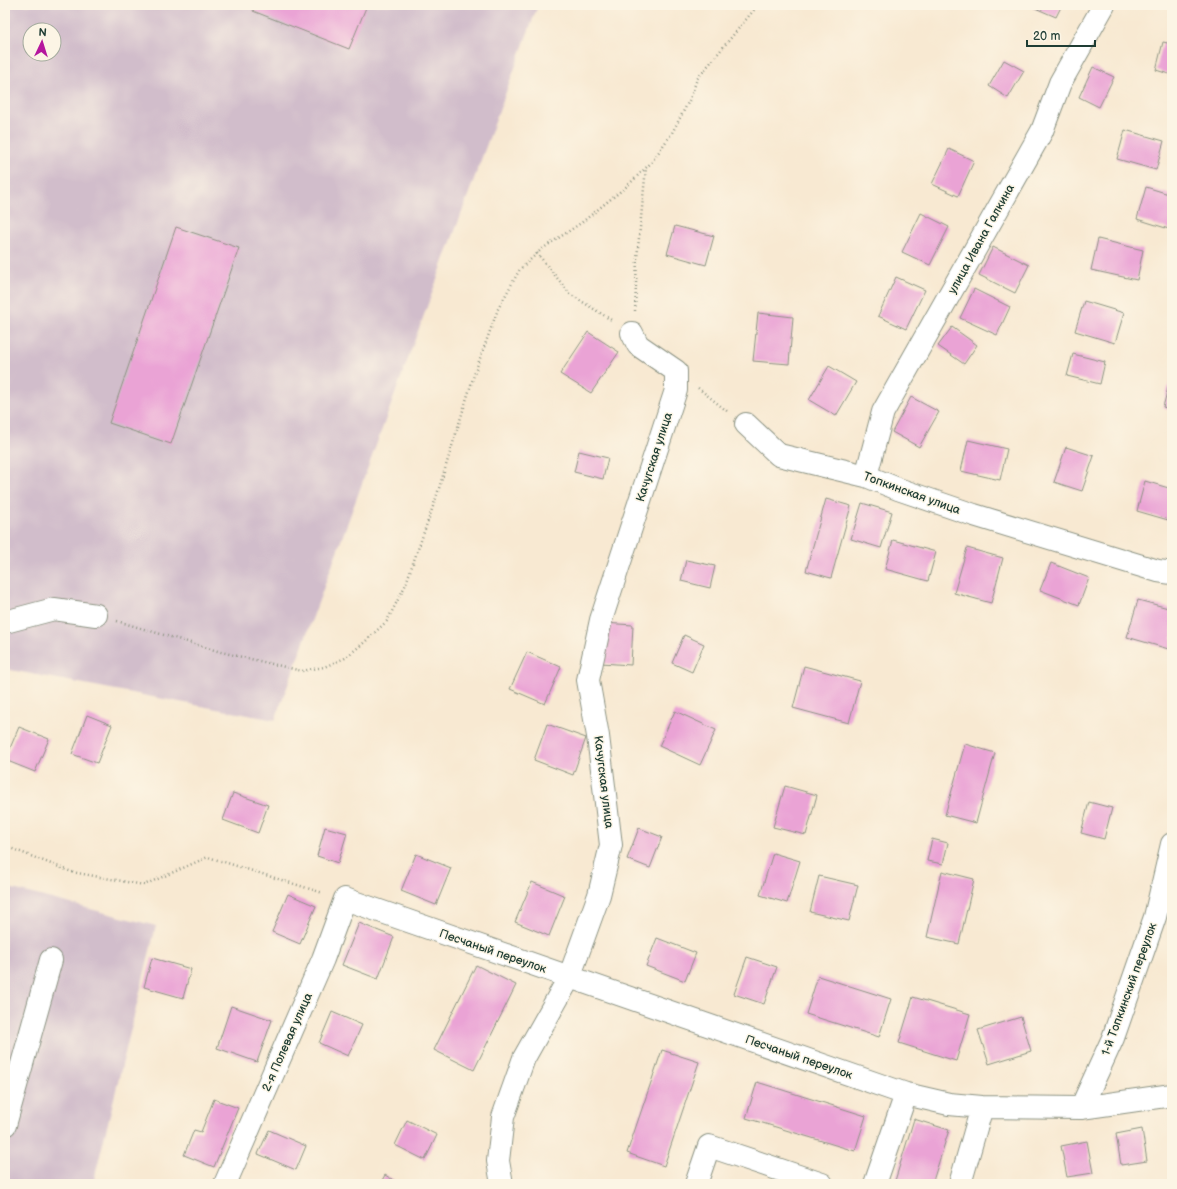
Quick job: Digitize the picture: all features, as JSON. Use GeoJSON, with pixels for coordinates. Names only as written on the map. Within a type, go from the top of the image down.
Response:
{"type":"FeatureCollection","features":[{"type":"Feature","properties":{"kind":"street","name":"улица Ивана Галкина"},"geometry":{"type":"LineString","coordinates":[[866,476],[883,412],[1042,131],[1060,84],[1104,5]]}},
{"type":"Feature","properties":{"kind":"street"},"geometry":{"type":"LineString","coordinates":[[632,333],[638,345],[676,371]]}},
{"type":"Feature","properties":{"kind":"street","name":"Качугская улица"},"geometry":{"type":"LineString","coordinates":[[500,1183],[498,1161],[503,1117],[524,1058],[569,978],[599,895],[612,845],[598,736],[588,680],[601,620],[676,390],[676,371]]}},
{"type":"Feature","properties":{"kind":"street","name":"Топкинская улица"},"geometry":{"type":"LineString","coordinates":[[746,424],[779,455],[866,476],[898,489],[974,515],[1158,571],[1172,573]]}},
{"type":"Feature","properties":{"kind":"street"},"geometry":{"type":"LineString","coordinates":[[5,622],[54,609],[96,615]]}},
{"type":"Feature","properties":{"kind":"street","name":"1-й Топкинский переулок"},"geometry":{"type":"LineString","coordinates":[[1081,1108],[1113,1038],[1155,917],[1172,844]]}},
{"type":"Feature","properties":{"kind":"street","name":"Песчаный переулок"},"geometry":{"type":"LineString","coordinates":[[345,899],[906,1094],[949,1104],[982,1108],[1081,1108],[1172,1095]]}},
{"type":"Feature","properties":{"kind":"street","name":"2-я Полевая улица"},"geometry":{"type":"LineString","coordinates":[[224,1184],[324,959],[345,899]]}},
{"type":"Feature","properties":{"kind":"street"},"geometry":{"type":"LineString","coordinates":[[5,1125],[51,960]]}},
{"type":"Feature","properties":{"kind":"street"},"geometry":{"type":"LineString","coordinates":[[875,1184],[906,1094]]}},
{"type":"Feature","properties":{"kind":"street"},"geometry":{"type":"LineString","coordinates":[[960,1184],[982,1108]]}},
{"type":"Feature","properties":{"kind":"street"},"geometry":{"type":"LineString","coordinates":[[696,1184],[709,1146],[822,1184]]}},
{"type":"Feature","properties":{"kind":"path"},"geometry":{"type":"LineString","coordinates":[[96,615],[221,652],[302,671],[324,667],[345,658],[366,641],[387,621],[405,586],[421,545],[474,375],[498,309],[520,269],[537,253],[581,223],[627,186],[646,168],[672,133],[690,99],[697,79],[758,5]]}},
{"type":"Feature","properties":{"kind":"path"},"geometry":{"type":"LineString","coordinates":[[537,253],[570,294],[632,333],[636,297],[637,258],[646,168]]}},
{"type":"Feature","properties":{"kind":"path"},"geometry":{"type":"LineString","coordinates":[[676,371],[746,424]]}},
{"type":"Feature","properties":{"kind":"path"},"geometry":{"type":"LineString","coordinates":[[5,846],[72,872],[144,885],[208,857],[345,899]]}},
{"type":"Feature","properties":{"kind":"shaded area"},"geometry":{"type":"Polygon","coordinates":[[[5,5],[538,5],[275,720],[5,669],[5,5]]]}},
{"type":"Feature","properties":{"kind":"shaded area"},"geometry":{"type":"Polygon","coordinates":[[[5,887],[156,926],[93,1184],[5,1184],[5,887]]]}},
{"type":"Feature","properties":{"kind":"building"},"geometry":{"type":"Polygon","coordinates":[[[255,5],[367,5],[349,49],[253,11],[255,5]]]}},
{"type":"Feature","properties":{"kind":"building"},"geometry":{"type":"Polygon","coordinates":[[[1028,5],[1062,5],[1056,17],[1028,5]]]}},
{"type":"Feature","properties":{"kind":"building"},"geometry":{"type":"Polygon","coordinates":[[[1163,42],[1172,44],[1172,75],[1156,70],[1163,42]]]}},
{"type":"Feature","properties":{"kind":"building"},"geometry":{"type":"Polygon","coordinates":[[[1004,60],[1024,71],[1008,98],[989,86],[1004,60]]]}},
{"type":"Feature","properties":{"kind":"building"},"geometry":{"type":"Polygon","coordinates":[[[1093,67],[1114,77],[1099,107],[1079,97],[1093,67]]]}},
{"type":"Feature","properties":{"kind":"building"},"geometry":{"type":"Polygon","coordinates":[[[1125,130],[1164,141],[1156,170],[1117,159],[1125,130]]]}},
{"type":"Feature","properties":{"kind":"building"},"geometry":{"type":"Polygon","coordinates":[[[949,149],[974,161],[958,196],[932,184],[949,149]]]}},
{"type":"Feature","properties":{"kind":"building"},"geometry":{"type":"Polygon","coordinates":[[[1146,187],[1172,195],[1172,230],[1137,219],[1146,187]]]}},
{"type":"Feature","properties":{"kind":"building"},"geometry":{"type":"Polygon","coordinates":[[[921,213],[949,227],[930,265],[902,252],[921,213]]]}},
{"type":"Feature","properties":{"kind":"building"},"geometry":{"type":"Polygon","coordinates":[[[675,226],[714,236],[706,265],[667,254],[675,226]]]}},
{"type":"Feature","properties":{"kind":"building"},"geometry":{"type":"Polygon","coordinates":[[[176,227],[239,248],[171,444],[109,423],[176,227]]]}},
{"type":"Feature","properties":{"kind":"building"},"geometry":{"type":"Polygon","coordinates":[[[1098,239],[1143,250],[1137,280],[1091,270],[1098,239]]]}},
{"type":"Feature","properties":{"kind":"building"},"geometry":{"type":"Polygon","coordinates":[[[993,247],[1029,265],[1015,293],[979,275],[993,247]]]}},
{"type":"Feature","properties":{"kind":"building"},"geometry":{"type":"Polygon","coordinates":[[[896,277],[925,290],[906,329],[878,316],[896,277]]]}},
{"type":"Feature","properties":{"kind":"building"},"geometry":{"type":"Polygon","coordinates":[[[974,289],[1010,307],[997,335],[960,318],[974,289]]]}},
{"type":"Feature","properties":{"kind":"building"},"geometry":{"type":"Polygon","coordinates":[[[1084,301],[1124,313],[1115,343],[1075,331],[1084,301]]]}},
{"type":"Feature","properties":{"kind":"building"},"geometry":{"type":"Polygon","coordinates":[[[758,313],[793,317],[789,364],[753,361],[758,313]]]}},
{"type":"Feature","properties":{"kind":"building"},"geometry":{"type":"Polygon","coordinates":[[[952,327],[977,345],[964,364],[938,346],[952,327]]]}},
{"type":"Feature","properties":{"kind":"building"},"geometry":{"type":"Polygon","coordinates":[[[588,332],[619,352],[591,393],[560,374],[588,332]]]}},
{"type":"Feature","properties":{"kind":"building"},"geometry":{"type":"Polygon","coordinates":[[[1073,354],[1105,362],[1100,384],[1067,376],[1073,354]]]}},
{"type":"Feature","properties":{"kind":"building"},"geometry":{"type":"Polygon","coordinates":[[[829,366],[856,382],[836,416],[809,400],[829,366]]]}},
{"type":"Feature","properties":{"kind":"building"},"geometry":{"type":"Polygon","coordinates":[[[1172,373],[1172,410],[1163,407],[1172,373]]]}},
{"type":"Feature","properties":{"kind":"building"},"geometry":{"type":"Polygon","coordinates":[[[911,397],[939,412],[919,447],[892,432],[911,397]]]}},
{"type":"Feature","properties":{"kind":"building"},"geometry":{"type":"Polygon","coordinates":[[[968,440],[1007,449],[1000,480],[961,471],[968,440]]]}},
{"type":"Feature","properties":{"kind":"building"},"geometry":{"type":"Polygon","coordinates":[[[1066,447],[1094,456],[1082,491],[1054,482],[1066,447]]]}},
{"type":"Feature","properties":{"kind":"building"},"geometry":{"type":"Polygon","coordinates":[[[579,451],[608,458],[603,479],[574,472],[579,451]]]}},
{"type":"Feature","properties":{"kind":"building"},"geometry":{"type":"Polygon","coordinates":[[[1145,481],[1172,489],[1172,506],[1168,520],[1137,511],[1145,481]]]}},
{"type":"Feature","properties":{"kind":"building"},"geometry":{"type":"Polygon","coordinates":[[[826,499],[851,506],[831,578],[806,571],[826,499]]]}},
{"type":"Feature","properties":{"kind":"building"},"geometry":{"type":"Polygon","coordinates":[[[862,503],[892,512],[881,548],[851,539],[862,503]]]}},
{"type":"Feature","properties":{"kind":"building"},"geometry":{"type":"Polygon","coordinates":[[[893,540],[936,552],[928,581],[885,569],[893,540]]]}},
{"type":"Feature","properties":{"kind":"building"},"geometry":{"type":"Polygon","coordinates":[[[967,548],[1003,558],[991,603],[954,593],[967,548]]]}},
{"type":"Feature","properties":{"kind":"building"},"geometry":{"type":"Polygon","coordinates":[[[686,560],[715,566],[710,588],[681,581],[686,560]]]}},
{"type":"Feature","properties":{"kind":"building"},"geometry":{"type":"Polygon","coordinates":[[[1051,563],[1089,578],[1079,605],[1040,590],[1051,563]]]}},
{"type":"Feature","properties":{"kind":"building"},"geometry":{"type":"Polygon","coordinates":[[[1138,600],[1172,609],[1172,650],[1127,637],[1138,600]]]}},
{"type":"Feature","properties":{"kind":"building"},"geometry":{"type":"Polygon","coordinates":[[[604,623],[633,625],[631,665],[601,663],[604,623]]]}},
{"type":"Feature","properties":{"kind":"building"},"geometry":{"type":"Polygon","coordinates":[[[684,635],[704,644],[692,672],[672,663],[684,635]]]}},
{"type":"Feature","properties":{"kind":"building"},"geometry":{"type":"Polygon","coordinates":[[[527,652],[561,667],[545,704],[510,689],[527,652]]]}},
{"type":"Feature","properties":{"kind":"building"},"geometry":{"type":"Polygon","coordinates":[[[804,666],[860,681],[849,723],[793,708],[804,666]]]}},
{"type":"Feature","properties":{"kind":"building"},"geometry":{"type":"Polygon","coordinates":[[[675,711],[716,730],[700,765],[659,746],[675,711]]]}},
{"type":"Feature","properties":{"kind":"building"},"geometry":{"type":"Polygon","coordinates":[[[87,715],[112,725],[97,763],[72,754],[87,715]]]}},
{"type":"Feature","properties":{"kind":"building"},"geometry":{"type":"Polygon","coordinates":[[[547,724],[586,738],[573,775],[534,760],[547,724]]]}},
{"type":"Feature","properties":{"kind":"building"},"geometry":{"type":"Polygon","coordinates":[[[19,727],[49,739],[35,772],[5,760],[19,727]]]}},
{"type":"Feature","properties":{"kind":"building"},"geometry":{"type":"Polygon","coordinates":[[[965,744],[995,753],[976,823],[945,815],[965,744]]]}},
{"type":"Feature","properties":{"kind":"building"},"geometry":{"type":"Polygon","coordinates":[[[785,786],[817,795],[806,835],[773,827],[785,786]]]}},
{"type":"Feature","properties":{"kind":"building"},"geometry":{"type":"Polygon","coordinates":[[[233,793],[268,805],[258,833],[223,820],[233,793]]]}},
{"type":"Feature","properties":{"kind":"building"},"geometry":{"type":"Polygon","coordinates":[[[1089,802],[1112,808],[1104,839],[1081,833],[1089,802]]]}},
{"type":"Feature","properties":{"kind":"building"},"geometry":{"type":"Polygon","coordinates":[[[325,827],[347,833],[338,863],[317,856],[325,827]]]}},
{"type":"Feature","properties":{"kind":"building"},"geometry":{"type":"Polygon","coordinates":[[[639,828],[662,837],[650,868],[627,859],[639,828]]]}},
{"type":"Feature","properties":{"kind":"building"},"geometry":{"type":"Polygon","coordinates":[[[932,839],[948,843],[943,864],[927,861],[932,839]]]}},
{"type":"Feature","properties":{"kind":"building"},"geometry":{"type":"Polygon","coordinates":[[[773,853],[800,861],[787,903],[760,895],[773,853]]]}},
{"type":"Feature","properties":{"kind":"building"},"geometry":{"type":"Polygon","coordinates":[[[416,854],[451,868],[436,905],[401,891],[416,854]]]}},
{"type":"Feature","properties":{"kind":"building"},"geometry":{"type":"Polygon","coordinates":[[[942,871],[974,879],[959,944],[927,937],[942,871]]]}},
{"type":"Feature","properties":{"kind":"building"},"geometry":{"type":"Polygon","coordinates":[[[819,876],[858,885],[849,921],[810,912],[819,876]]]}},
{"type":"Feature","properties":{"kind":"building"},"geometry":{"type":"Polygon","coordinates":[[[532,882],[565,896],[549,936],[515,922],[532,882]]]}},
{"type":"Feature","properties":{"kind":"building"},"geometry":{"type":"Polygon","coordinates":[[[288,894],[316,906],[300,944],[272,932],[288,894]]]}},
{"type":"Feature","properties":{"kind":"building"},"geometry":{"type":"Polygon","coordinates":[[[359,923],[394,937],[378,979],[342,965],[359,923]]]}},
{"type":"Feature","properties":{"kind":"building"},"geometry":{"type":"Polygon","coordinates":[[[657,938],[696,953],[685,981],[646,966],[657,938]]]}},
{"type":"Feature","properties":{"kind":"building"},"geometry":{"type":"Polygon","coordinates":[[[747,957],[777,967],[764,1004],[734,994],[747,957]]]}},
{"type":"Feature","properties":{"kind":"building"},"geometry":{"type":"Polygon","coordinates":[[[152,958],[191,969],[183,998],[144,987],[152,958]]]}},
{"type":"Feature","properties":{"kind":"building"},"geometry":{"type":"Polygon","coordinates":[[[476,965],[516,985],[474,1070],[434,1050],[476,965]]]}},
{"type":"Feature","properties":{"kind":"building"},"geometry":{"type":"Polygon","coordinates":[[[818,976],[891,999],[879,1037],[806,1014],[818,976]]]}},
{"type":"Feature","properties":{"kind":"building"},"geometry":{"type":"Polygon","coordinates":[[[913,997],[970,1014],[956,1061],[899,1043],[913,997]]]}},
{"type":"Feature","properties":{"kind":"building"},"geometry":{"type":"Polygon","coordinates":[[[231,1006],[272,1020],[257,1062],[217,1048],[231,1006]]]}},
{"type":"Feature","properties":{"kind":"building"},"geometry":{"type":"Polygon","coordinates":[[[332,1012],[362,1025],[348,1056],[319,1043],[332,1012]]]}},
{"type":"Feature","properties":{"kind":"building"},"geometry":{"type":"Polygon","coordinates":[[[1021,1017],[1031,1051],[989,1064],[978,1030],[1021,1017]]]}},
{"type":"Feature","properties":{"kind":"building"},"geometry":{"type":"Polygon","coordinates":[[[662,1050],[699,1062],[664,1166],[627,1153],[662,1050]]]}},
{"type":"Feature","properties":{"kind":"building"},"geometry":{"type":"Polygon","coordinates":[[[757,1082],[866,1116],[855,1151],[746,1118],[757,1082]]]}},
{"type":"Feature","properties":{"kind":"building"},"geometry":{"type":"Polygon","coordinates":[[[214,1099],[238,1108],[214,1167],[184,1155],[194,1130],[201,1132],[214,1099]]]}},
{"type":"Feature","properties":{"kind":"building"},"geometry":{"type":"Polygon","coordinates":[[[914,1119],[949,1130],[932,1184],[894,1184],[914,1119]]]}},
{"type":"Feature","properties":{"kind":"building"},"geometry":{"type":"Polygon","coordinates":[[[407,1120],[437,1135],[425,1160],[395,1145],[407,1120]]]}},
{"type":"Feature","properties":{"kind":"building"},"geometry":{"type":"Polygon","coordinates":[[[1142,1129],[1147,1161],[1121,1165],[1116,1134],[1142,1129]]]}},
{"type":"Feature","properties":{"kind":"building"},"geometry":{"type":"Polygon","coordinates":[[[269,1130],[306,1146],[296,1170],[258,1154],[269,1130]]]}},
{"type":"Feature","properties":{"kind":"building"},"geometry":{"type":"Polygon","coordinates":[[[1087,1141],[1093,1173],[1067,1177],[1061,1146],[1087,1141]]]}},
{"type":"Feature","properties":{"kind":"building"},"geometry":{"type":"Polygon","coordinates":[[[385,1175],[400,1184],[380,1184],[385,1175]]]}}]}
